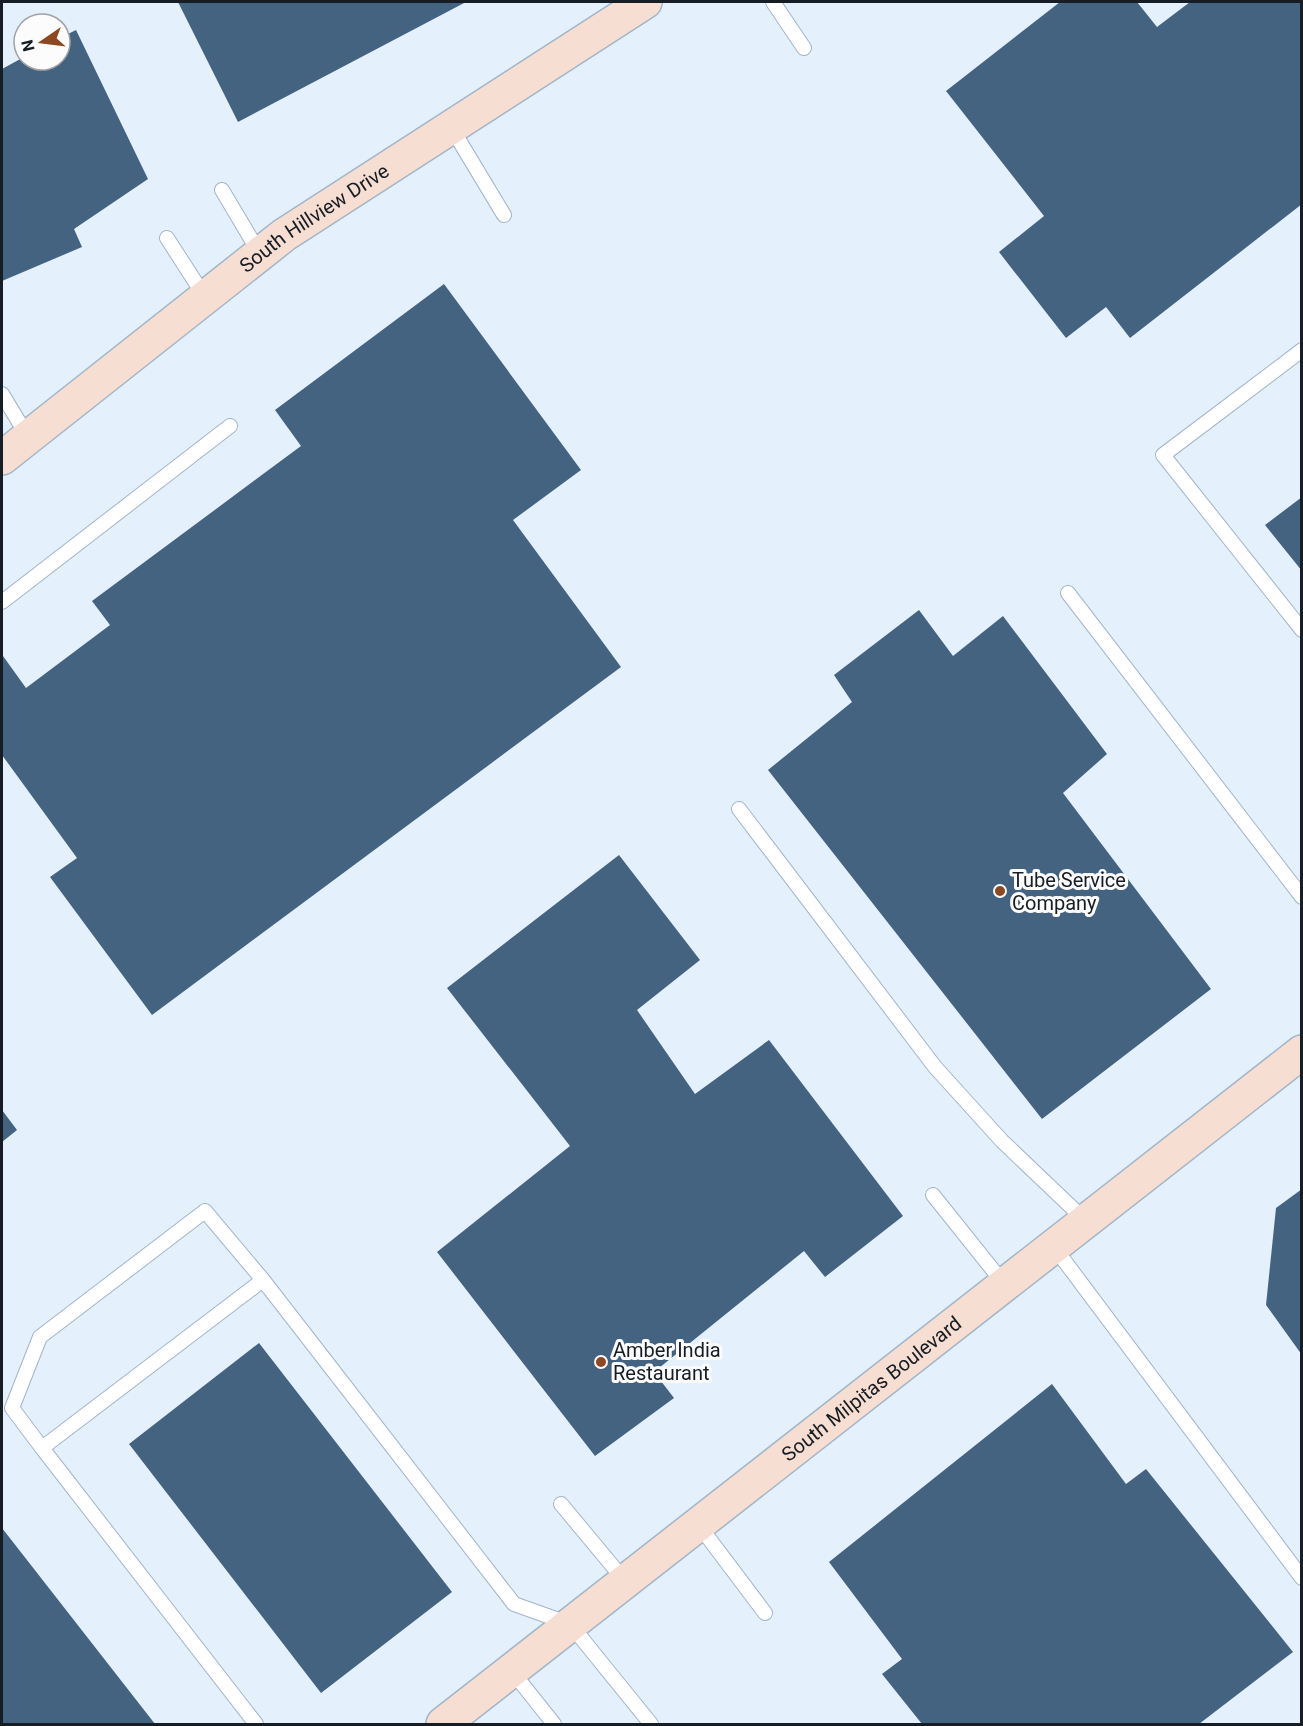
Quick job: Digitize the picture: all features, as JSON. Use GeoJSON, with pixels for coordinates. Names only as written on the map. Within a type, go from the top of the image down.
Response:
{"type":"FeatureCollection","features":[{"type":"Feature","properties":{"kind":"main road","name":"South Hillview Drive"},"geometry":{"type":"LineString","coordinates":[[2,458],[284,235],[645,2]]}},
{"type":"Feature","properties":{"kind":"main road","name":"South Milpitas Boulevard"},"geometry":{"type":"LineString","coordinates":[[443,1725],[1302,1052]]}},
{"type":"Feature","properties":{"kind":"lane"},"geometry":{"type":"LineString","coordinates":[[773,2],[804,48]]}},
{"type":"Feature","properties":{"kind":"lane"},"geometry":{"type":"LineString","coordinates":[[451,127],[504,215]]}},
{"type":"Feature","properties":{"kind":"lane"},"geometry":{"type":"LineString","coordinates":[[222,190],[260,254]]}},
{"type":"Feature","properties":{"kind":"lane"},"geometry":{"type":"LineString","coordinates":[[168,238],[205,297]]}},
{"type":"Feature","properties":{"kind":"lane"},"geometry":{"type":"LineString","coordinates":[[1302,350],[1163,455],[1302,630]]}},
{"type":"Feature","properties":{"kind":"lane"},"geometry":{"type":"LineString","coordinates":[[2,394],[28,437]]}},
{"type":"Feature","properties":{"kind":"lane"},"geometry":{"type":"LineString","coordinates":[[2,602],[230,426]]}},
{"type":"Feature","properties":{"kind":"lane"},"geometry":{"type":"LineString","coordinates":[[1068,593],[1302,897]]}},
{"type":"Feature","properties":{"kind":"lane"},"geometry":{"type":"LineString","coordinates":[[740,809],[935,1067],[1002,1141],[1086,1221]]}},
{"type":"Feature","properties":{"kind":"lane"},"geometry":{"type":"LineString","coordinates":[[933,1195],[1005,1285]]}},
{"type":"Feature","properties":{"kind":"lane"},"geometry":{"type":"LineString","coordinates":[[256,1725],[12,1408],[40,1337],[206,1210],[514,1604],[570,1624],[651,1725]]}},
{"type":"Feature","properties":{"kind":"lane"},"geometry":{"type":"LineString","coordinates":[[1054,1247],[1302,1578]]}},
{"type":"Feature","properties":{"kind":"lane"},"geometry":{"type":"LineString","coordinates":[[42,1448],[263,1280]]}},
{"type":"Feature","properties":{"kind":"lane"},"geometry":{"type":"LineString","coordinates":[[561,1504],[625,1581]]}},
{"type":"Feature","properties":{"kind":"lane"},"geometry":{"type":"LineString","coordinates":[[698,1524],[765,1613]]}},
{"type":"Feature","properties":{"kind":"lane"},"geometry":{"type":"LineString","coordinates":[[511,1670],[554,1725]]}},
{"type":"Feature","properties":{"kind":"building"},"geometry":{"type":"Polygon","coordinates":[[[178,2],[466,2],[238,122],[178,2]]]}},
{"type":"Feature","properties":{"kind":"building"},"geometry":{"type":"Polygon","coordinates":[[[1060,2],[1137,2],[1157,27],[1190,2],[1302,2],[1302,204],[1130,338],[1106,307],[1066,338],[999,252],[1044,216],[946,91],[1060,2]]]}},
{"type":"Feature","properties":{"kind":"building"},"geometry":{"type":"Polygon","coordinates":[[[76,30],[148,179],[74,229],[82,247],[2,281],[2,69],[12,64],[12,72],[72,72],[72,32],[76,30]]]}},
{"type":"Feature","properties":{"kind":"building"},"geometry":{"type":"Polygon","coordinates":[[[444,284],[581,470],[513,520],[621,667],[152,1015],[50,877],[77,858],[2,755],[2,657],[26,688],[110,625],[92,601],[301,446],[275,410],[444,284]]]}},
{"type":"Feature","properties":{"kind":"building"},"geometry":{"type":"Polygon","coordinates":[[[1302,497],[1302,571],[1265,525],[1302,497]]]}},
{"type":"Feature","properties":{"kind":"building","name":"Tube Service Company"},"geometry":{"type":"Polygon","coordinates":[[[919,610],[953,656],[1003,616],[1107,754],[1063,793],[1211,989],[1042,1119],[768,770],[852,702],[834,675],[919,610]]]}},
{"type":"Feature","properties":{"kind":"building"},"geometry":{"type":"Polygon","coordinates":[[[619,855],[700,960],[637,1010],[695,1094],[769,1040],[903,1216],[825,1277],[804,1251],[654,1372],[674,1398],[595,1456],[437,1252],[570,1146],[447,988],[619,855]]]}},
{"type":"Feature","properties":{"kind":"building"},"geometry":{"type":"Polygon","coordinates":[[[2,1110],[17,1130],[2,1142],[2,1110]]]}},
{"type":"Feature","properties":{"kind":"building"},"geometry":{"type":"Polygon","coordinates":[[[1302,1189],[1302,1355],[1266,1305],[1276,1208],[1302,1189]]]}},
{"type":"Feature","properties":{"kind":"building"},"geometry":{"type":"Polygon","coordinates":[[[259,1343],[452,1592],[321,1693],[129,1444],[259,1343]]]}},
{"type":"Feature","properties":{"kind":"building"},"geometry":{"type":"Polygon","coordinates":[[[1052,1384],[1126,1484],[1146,1469],[1293,1652],[1199,1724],[922,1724],[882,1674],[902,1659],[829,1562],[1052,1384]]]}},
{"type":"Feature","properties":{"kind":"building"},"geometry":{"type":"Polygon","coordinates":[[[2,1528],[155,1724],[2,1724],[2,1528]]]}},
{"type":"Feature","properties":{"kind":"place","name":"Tube Service Company"},"geometry":{"type":"Point","coordinates":[1000,891]}},
{"type":"Feature","properties":{"kind":"place","name":"Amber India Restaurant"},"geometry":{"type":"Point","coordinates":[601,1362]}}]}
